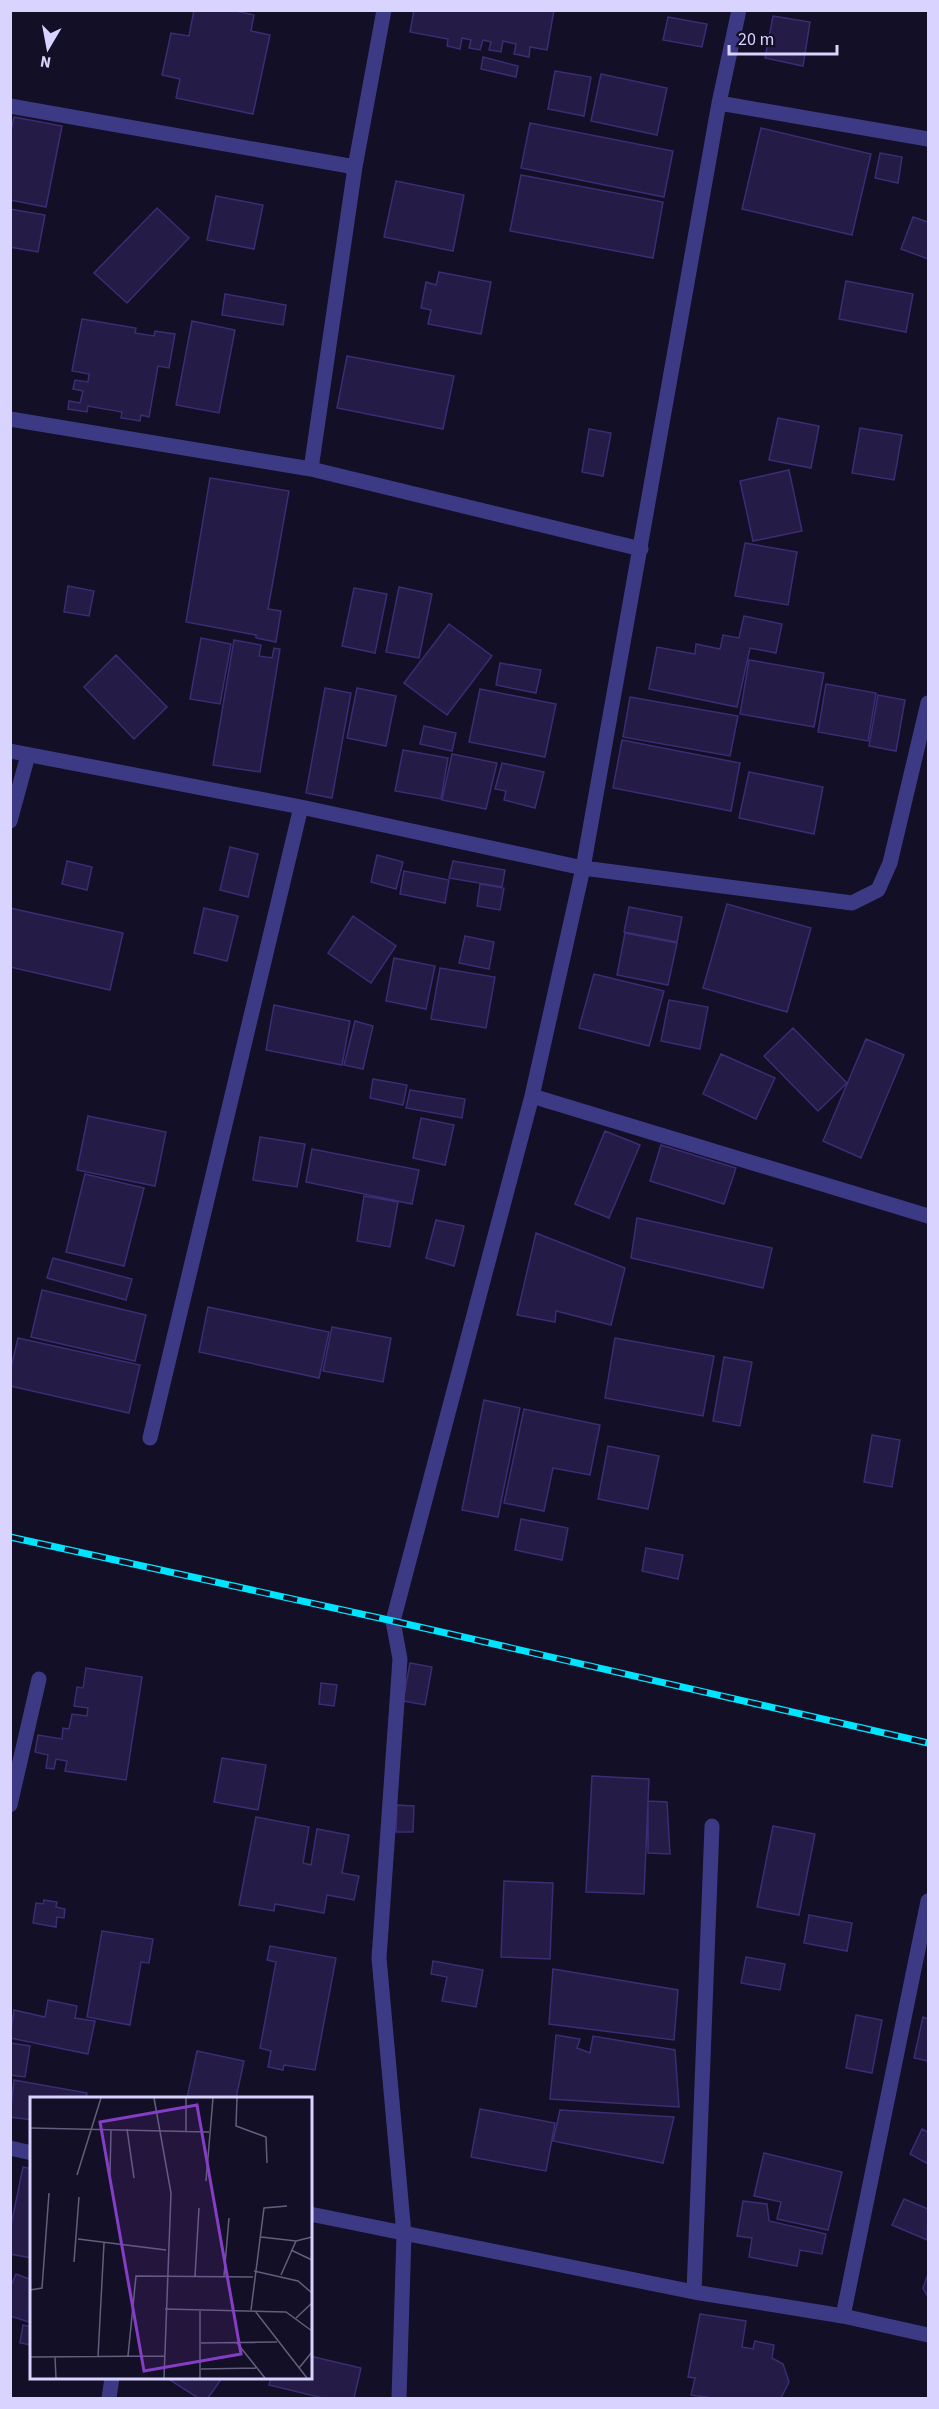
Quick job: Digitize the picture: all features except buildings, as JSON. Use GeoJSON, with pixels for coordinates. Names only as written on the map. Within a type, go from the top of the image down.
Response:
{"type":"FeatureCollection","features":[{"type":"Feature","properties":{"kind":"street"},"geometry":{"type":"LineString","coordinates":[[311,469],[355,167],[384,10]]}},
{"type":"Feature","properties":{"kind":"street"},"geometry":{"type":"LineString","coordinates":[[399,2398],[404,2234],[379,1958],[400,1659],[393,1620],[532,1096],[583,868],[719,104],[739,10]]}},
{"type":"Feature","properties":{"kind":"street"},"geometry":{"type":"LineString","coordinates":[[13,102],[355,167]]}},
{"type":"Feature","properties":{"kind":"street"},"geometry":{"type":"LineString","coordinates":[[719,104],[928,139]]}},
{"type":"Feature","properties":{"kind":"street"},"geometry":{"type":"LineString","coordinates":[[10,419],[311,469],[641,549]]}},
{"type":"Feature","properties":{"kind":"street"},"geometry":{"type":"LineString","coordinates":[[10,751],[301,807],[583,868],[852,903],[878,890],[890,863],[928,703]]}},
{"type":"Feature","properties":{"kind":"street"},"geometry":{"type":"LineString","coordinates":[[10,821],[28,755]]}},
{"type":"Feature","properties":{"kind":"street"},"geometry":{"type":"LineString","coordinates":[[150,1438],[301,807]]}},
{"type":"Feature","properties":{"kind":"street"},"geometry":{"type":"LineString","coordinates":[[532,1096],[928,1216]]}},
{"type":"Feature","properties":{"kind":"street"},"geometry":{"type":"LineString","coordinates":[[10,1805],[39,1679]]}},
{"type":"Feature","properties":{"kind":"street"},"geometry":{"type":"LineString","coordinates":[[694,2292],[712,1826]]}},
{"type":"Feature","properties":{"kind":"street"},"geometry":{"type":"LineString","coordinates":[[843,2316],[928,1901]]}},
{"type":"Feature","properties":{"kind":"street"},"geometry":{"type":"LineString","coordinates":[[10,2148],[30,2153]]}},
{"type":"Feature","properties":{"kind":"street"},"geometry":{"type":"LineString","coordinates":[[312,2214],[694,2292],[843,2316],[928,2335]]}},
{"type":"Feature","properties":{"kind":"street"},"geometry":{"type":"LineString","coordinates":[[109,2398],[112,2379]]}},
{"type":"Feature","properties":{"kind":"railway"},"geometry":{"type":"LineString","coordinates":[[10,1537],[393,1621],[928,1743]]}}]}
